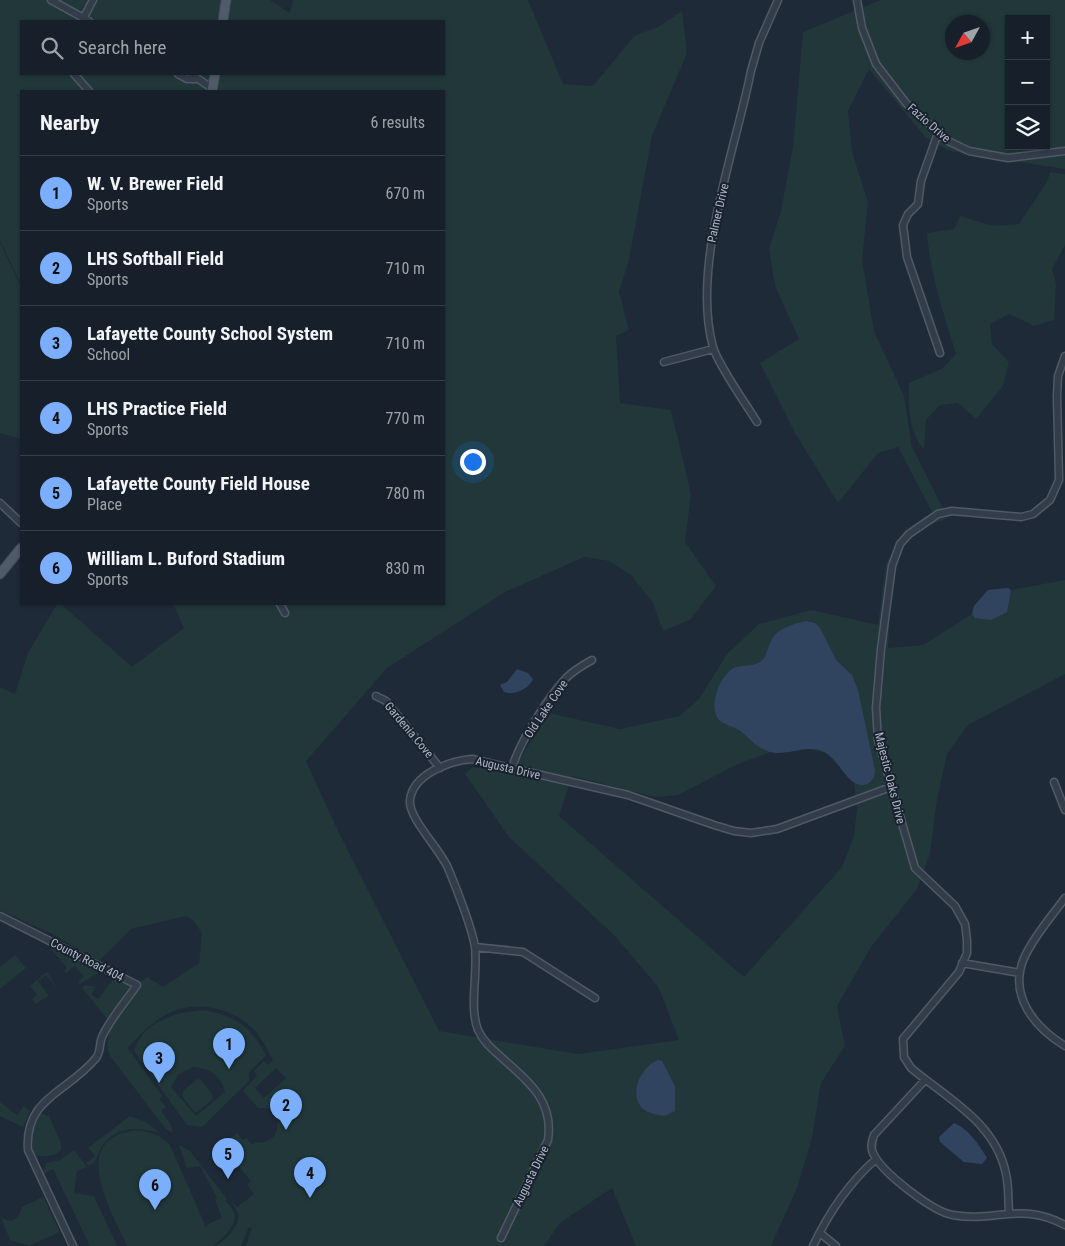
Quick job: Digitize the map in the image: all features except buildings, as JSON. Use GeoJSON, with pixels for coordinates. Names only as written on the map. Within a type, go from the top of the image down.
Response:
{"type":"FeatureCollection","features":[{"type":"Feature","properties":{"kind":"main road"},"geometry":{"type":"LineString","coordinates":[[222,20],[226,0]]}},
{"type":"Feature","properties":{"kind":"main road"},"geometry":{"type":"LineString","coordinates":[[212,90],[215,75]]}},
{"type":"Feature","properties":{"kind":"main road"},"geometry":{"type":"LineString","coordinates":[[0,574],[20,549]]}},
{"type":"Feature","properties":{"kind":"street"},"geometry":{"type":"LineString","coordinates":[[51,0],[81,19],[93,0]]}},
{"type":"Feature","properties":{"kind":"street","name":"Palmer Drive"},"geometry":{"type":"LineString","coordinates":[[757,422],[714,349],[709,326],[707,280],[710,249],[751,71],[759,43],[778,0]]}},
{"type":"Feature","properties":{"kind":"street","name":"Fazio Drive"},"geometry":{"type":"LineString","coordinates":[[857,0],[862,28],[876,64],[906,103],[948,141],[969,151],[1003,158],[1023,158],[1065,151]]}},
{"type":"Feature","properties":{"kind":"street"},"geometry":{"type":"LineString","coordinates":[[75,75],[88,90]]}},
{"type":"Feature","properties":{"kind":"street"},"geometry":{"type":"LineString","coordinates":[[180,75],[187,79],[196,79]]}},
{"type":"Feature","properties":{"kind":"street"},"geometry":{"type":"LineString","coordinates":[[192,75],[212,90]]}},
{"type":"Feature","properties":{"kind":"street"},"geometry":{"type":"LineString","coordinates":[[938,132],[921,181],[918,204],[908,214],[903,225],[907,257],[940,354]]}},
{"type":"Feature","properties":{"kind":"street"},"geometry":{"type":"LineString","coordinates":[[664,362],[714,349]]}},
{"type":"Feature","properties":{"kind":"street","name":"Majestic Oaks Drive"},"geometry":{"type":"LineString","coordinates":[[1009,1212],[1006,1174],[993,1141],[974,1117],[925,1080],[906,1062],[902,1050],[903,1039],[959,972],[967,953],[965,924],[955,906],[914,868],[878,740],[876,708],[887,586],[895,555],[908,534],[938,514],[952,511],[1022,517],[1033,514],[1050,500],[1059,480],[1056,396],[1058,376],[1065,356]]}},
{"type":"Feature","properties":{"kind":"street"},"geometry":{"type":"LineString","coordinates":[[0,503],[20,522]]}},
{"type":"Feature","properties":{"kind":"street"},"geometry":{"type":"LineString","coordinates":[[280,605],[285,614]]}},
{"type":"Feature","properties":{"kind":"street","name":"Old Lake Cove"},"geometry":{"type":"LineString","coordinates":[[512,768],[516,755],[559,686],[575,670],[592,660]]}},
{"type":"Feature","properties":{"kind":"street","name":"Gardenia Cove"},"geometry":{"type":"LineString","coordinates":[[376,696],[386,701],[440,768]]}},
{"type":"Feature","properties":{"kind":"street","name":"Augusta Drive"},"geometry":{"type":"LineString","coordinates":[[501,1238],[548,1140],[550,1125],[539,1094],[486,1043],[478,1029],[475,947],[448,868],[438,849],[411,812],[410,802],[416,784],[422,778],[440,768],[460,760],[472,759],[628,795],[714,825],[734,831],[751,832],[777,829],[891,787]]}},
{"type":"Feature","properties":{"kind":"street"},"geometry":{"type":"LineString","coordinates":[[1054,782],[1065,810]]}},
{"type":"Feature","properties":{"kind":"street"},"geometry":{"type":"LineString","coordinates":[[1065,898],[1034,941],[1025,956],[1020,973],[1020,991],[1030,1017],[1051,1038],[1065,1046]]}},
{"type":"Feature","properties":{"kind":"street","name":"County Road 404"},"geometry":{"type":"LineString","coordinates":[[0,916],[137,985],[102,1037],[97,1057],[44,1101],[35,1113],[28,1132],[28,1150],[73,1246]]}},
{"type":"Feature","properties":{"kind":"street"},"geometry":{"type":"LineString","coordinates":[[475,947],[523,952],[595,998]]}},
{"type":"Feature","properties":{"kind":"street"},"geometry":{"type":"LineString","coordinates":[[962,963],[1020,973]]}},
{"type":"Feature","properties":{"kind":"street"},"geometry":{"type":"LineString","coordinates":[[925,1080],[874,1135],[871,1146],[876,1159],[914,1195],[951,1215],[963,1216],[1009,1212],[1035,1213],[1065,1226]]}},
{"type":"Feature","properties":{"kind":"street"},"geometry":{"type":"LineString","coordinates":[[813,1246],[854,1180],[876,1159]]}},
{"type":"Feature","properties":{"kind":"street"},"geometry":{"type":"LineString","coordinates":[[820,1233],[836,1246]]}},
{"type":"Feature","properties":{"kind":"green space"},"geometry":{"type":"Polygon","coordinates":[[[0,0],[270,0],[290,13],[293,0],[528,0],[563,84],[593,86],[634,36],[658,27],[682,11],[687,53],[652,136],[629,260],[619,292],[629,330],[616,336],[620,403],[671,410],[691,494],[685,542],[716,586],[690,620],[663,631],[653,603],[631,575],[609,561],[584,557],[505,592],[387,668],[306,761],[338,831],[439,1031],[578,1054],[679,1040],[659,988],[616,937],[509,837],[465,774],[473,767],[510,774],[549,713],[620,729],[680,716],[699,699],[727,654],[759,624],[811,610],[878,625],[886,564],[903,532],[932,512],[898,447],[878,453],[838,503],[795,433],[760,363],[799,339],[775,286],[769,249],[781,211],[793,147],[803,32],[881,0],[1065,0],[1065,169],[949,151],[925,137],[869,69],[848,111],[852,152],[868,202],[862,260],[874,331],[904,396],[912,447],[941,505],[945,519],[916,534],[908,541],[902,551],[892,592],[888,648],[923,645],[972,614],[974,606],[988,590],[1008,588],[1011,590],[1065,580],[1065,674],[968,725],[947,754],[937,800],[930,854],[917,889],[871,947],[837,1006],[845,1046],[821,1083],[812,1138],[797,1188],[771,1246],[636,1246],[612,1188],[560,1223],[544,1246],[246,1246],[252,1228],[249,1227],[241,1246],[216,1246],[237,1223],[238,1214],[230,1200],[237,1207],[254,1194],[247,1185],[251,1181],[221,1146],[237,1133],[243,1140],[246,1138],[253,1145],[255,1142],[269,1140],[277,1131],[278,1125],[273,1113],[267,1108],[258,1108],[243,1091],[257,1075],[254,1071],[264,1061],[268,1065],[273,1060],[252,1028],[244,1021],[224,1011],[213,1008],[191,1007],[172,1012],[158,1020],[145,1030],[128,1048],[162,1096],[159,1099],[166,1107],[161,1111],[172,1126],[172,1133],[165,1128],[110,1056],[107,1047],[110,1026],[137,985],[147,977],[163,987],[199,963],[202,933],[193,920],[186,916],[131,929],[99,961],[52,934],[0,910],[0,687],[15,694],[28,653],[56,605],[62,605],[132,667],[184,628],[173,605],[445,605],[445,90],[20,90],[20,283],[0,240],[0,0]],[[806,748],[789,752],[771,752],[738,764],[678,795],[654,797],[572,776],[559,816],[744,977],[842,867],[854,836],[857,807],[854,782],[826,753],[806,748]],[[276,1068],[255,1088],[264,1098],[286,1078],[276,1068]]]}},
{"type":"Feature","properties":{"kind":"green space"},"geometry":{"type":"Polygon","coordinates":[[[1050,172],[1065,174],[1065,245],[1052,269],[1056,284],[1054,320],[1034,326],[1009,314],[990,324],[992,344],[1009,362],[1003,386],[976,419],[958,403],[940,405],[926,420],[924,450],[912,427],[909,410],[909,383],[943,368],[956,354],[934,279],[927,233],[954,229],[960,216],[993,226],[1019,224],[1047,182],[1050,172]]]}},
{"type":"Feature","properties":{"kind":"green space"},"geometry":{"type":"Polygon","coordinates":[[[0,242],[20,285],[20,439],[0,433],[0,242]]]}},
{"type":"Feature","properties":{"kind":"green space"},"geometry":{"type":"Polygon","coordinates":[[[56,946],[103,970],[80,984],[78,982],[84,977],[75,966],[66,973],[64,971],[67,968],[52,950],[48,951],[56,946]]]}},
{"type":"Feature","properties":{"kind":"green space"},"geometry":{"type":"Polygon","coordinates":[[[15,955],[26,968],[0,989],[0,967],[15,955]]]}},
{"type":"Feature","properties":{"kind":"green space"},"geometry":{"type":"Polygon","coordinates":[[[47,972],[58,989],[46,975],[38,981],[49,996],[35,1004],[32,999],[37,995],[30,986],[47,972]]]}},
{"type":"Feature","properties":{"kind":"green space"},"geometry":{"type":"Polygon","coordinates":[[[115,977],[131,986],[109,1021],[82,988],[85,985],[96,987],[91,994],[98,999],[115,977]]]}},
{"type":"Feature","properties":{"kind":"green space"},"geometry":{"type":"Polygon","coordinates":[[[193,1011],[214,1012],[233,1019],[254,1036],[266,1055],[249,1072],[249,1081],[202,1127],[187,1125],[134,1051],[138,1041],[152,1026],[171,1016],[193,1011]],[[193,1067],[179,1074],[171,1087],[196,1116],[225,1092],[218,1077],[205,1069],[193,1067]]]}},
{"type":"Feature","properties":{"kind":"green space"},"geometry":{"type":"Polygon","coordinates":[[[197,1079],[201,1080],[212,1094],[213,1099],[197,1112],[194,1112],[182,1096],[183,1091],[197,1079]]]}},
{"type":"Feature","properties":{"kind":"green space"},"geometry":{"type":"Polygon","coordinates":[[[0,1102],[17,1115],[24,1106],[30,1111],[23,1127],[0,1116],[0,1102]]]}},
{"type":"Feature","properties":{"kind":"green space"},"geometry":{"type":"Polygon","coordinates":[[[41,1113],[49,1116],[61,1143],[61,1150],[59,1152],[48,1156],[33,1154],[32,1128],[41,1113]]]}},
{"type":"Feature","properties":{"kind":"green space"},"geometry":{"type":"Polygon","coordinates":[[[130,1116],[146,1122],[160,1133],[134,1129],[119,1132],[105,1142],[95,1161],[89,1166],[86,1163],[95,1156],[88,1148],[130,1116]]]}},
{"type":"Feature","properties":{"kind":"green space"},"geometry":{"type":"Polygon","coordinates":[[[140,1130],[159,1136],[170,1145],[206,1227],[208,1224],[222,1218],[215,1200],[217,1198],[200,1166],[187,1168],[179,1145],[190,1151],[227,1199],[225,1201],[231,1208],[235,1219],[225,1236],[213,1246],[127,1246],[104,1194],[99,1176],[99,1159],[104,1145],[117,1135],[140,1130]]]}},
{"type":"Feature","properties":{"kind":"green space"},"geometry":{"type":"Polygon","coordinates":[[[74,1150],[87,1167],[77,1171],[74,1193],[94,1196],[117,1246],[90,1246],[53,1169],[43,1174],[46,1163],[60,1160],[74,1150]]]}},
{"type":"Feature","properties":{"kind":"green space"},"geometry":{"type":"Polygon","coordinates":[[[43,1197],[60,1232],[29,1246],[10,1240],[0,1215],[7,1220],[14,1220],[19,1215],[22,1207],[43,1197]]]}},
{"type":"Feature","properties":{"kind":"water"},"geometry":{"type":"Polygon","coordinates":[[[1008,588],[1011,590],[1007,612],[991,620],[975,618],[972,614],[974,606],[988,590],[1008,588]]]}},
{"type":"Feature","properties":{"kind":"water"},"geometry":{"type":"Polygon","coordinates":[[[806,621],[815,623],[820,628],[836,660],[852,675],[858,690],[875,770],[872,781],[869,783],[859,785],[855,783],[830,756],[819,750],[806,749],[776,753],[765,750],[739,730],[721,722],[716,714],[716,693],[727,673],[735,667],[755,664],[761,661],[777,633],[786,627],[806,621]]]}},
{"type":"Feature","properties":{"kind":"water"},"geometry":{"type":"Polygon","coordinates":[[[517,669],[528,673],[533,679],[531,683],[525,689],[517,692],[504,692],[500,685],[507,682],[517,669]]]}},
{"type":"Feature","properties":{"kind":"water"},"geometry":{"type":"Polygon","coordinates":[[[658,1060],[662,1061],[675,1086],[675,1111],[665,1116],[646,1111],[637,1099],[636,1091],[641,1076],[651,1064],[658,1060]]]}},
{"type":"Feature","properties":{"kind":"water"},"geometry":{"type":"Polygon","coordinates":[[[954,1123],[969,1133],[981,1148],[987,1158],[982,1164],[964,1162],[940,1142],[939,1137],[954,1123]]]}},
{"type":"Feature","properties":{"kind":"place","name":"W. V. Brewer Field"},"geometry":{"type":"Point","coordinates":[229,1069]}},
{"type":"Feature","properties":{"kind":"place","name":"Lafayette County School System"},"geometry":{"type":"Point","coordinates":[159,1083]}},
{"type":"Feature","properties":{"kind":"place","name":"LHS Softball Field"},"geometry":{"type":"Point","coordinates":[286,1130]}},
{"type":"Feature","properties":{"kind":"place","name":"Lafayette County Field House"},"geometry":{"type":"Point","coordinates":[228,1179]}},
{"type":"Feature","properties":{"kind":"place","name":"LHS Practice Field"},"geometry":{"type":"Point","coordinates":[310,1198]}},
{"type":"Feature","properties":{"kind":"place","name":"William L. Buford Stadium"},"geometry":{"type":"Point","coordinates":[155,1210]}}]}
